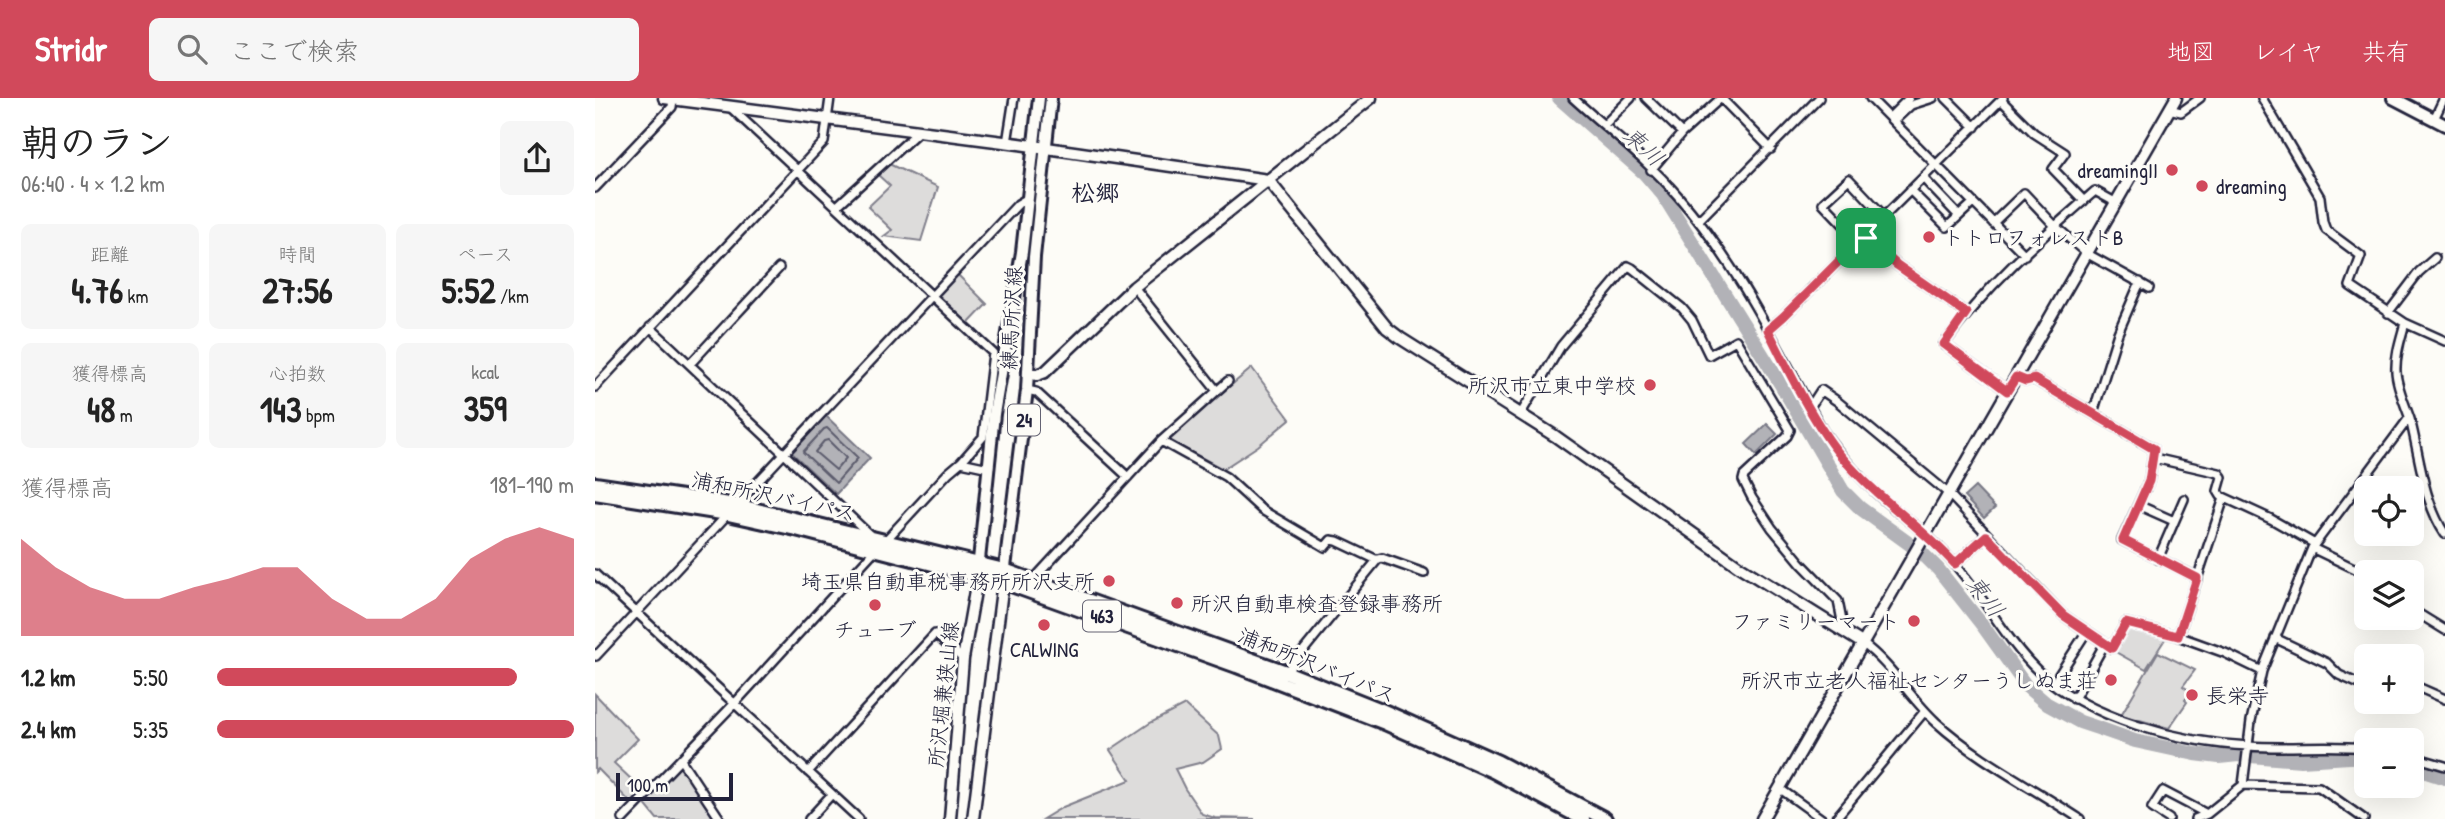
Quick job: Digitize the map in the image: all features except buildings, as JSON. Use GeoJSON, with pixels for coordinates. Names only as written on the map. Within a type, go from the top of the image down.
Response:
{"type":"FeatureCollection","features":[{"type":"Feature","properties":{"kind":"highway","name":"浦和所沢バイパス"},"geometry":{"type":"LineString","coordinates":[[595,484],[732,510],[878,543],[1004,576],[1385,723],[1493,771],[1583,819]]}},
{"type":"Feature","properties":{"kind":"highway","name":"浦和所沢バイパス"},"geometry":{"type":"LineString","coordinates":[[595,493],[732,510]]}},
{"type":"Feature","properties":{"kind":"highway","name":"浦和所沢バイパス"},"geometry":{"type":"LineString","coordinates":[[1004,576],[1033,580],[1286,672],[1379,709],[1498,762],[1605,819]]}},
{"type":"Feature","properties":{"kind":"main road","name":"練馬所沢線"},"geometry":{"type":"LineString","coordinates":[[1004,576],[1027,390],[1039,98]]}},
{"type":"Feature","properties":{"kind":"main road","name":"練馬所沢線"},"geometry":{"type":"LineString","coordinates":[[978,569],[1002,362],[1022,252],[1028,198],[1051,98]]}},
{"type":"Feature","properties":{"kind":"main road"},"geometry":{"type":"LineString","coordinates":[[2393,98],[2445,125]]}},
{"type":"Feature","properties":{"kind":"street"},"geometry":{"type":"LineString","coordinates":[[595,387],[824,142],[830,98]]}},
{"type":"Feature","properties":{"kind":"street"},"geometry":{"type":"LineString","coordinates":[[1007,143],[1014,98]]}},
{"type":"Feature","properties":{"kind":"street"},"geometry":{"type":"LineString","coordinates":[[1028,373],[1037,375],[1045,372],[1134,287],[1371,98]]}},
{"type":"Feature","properties":{"kind":"street"},"geometry":{"type":"LineString","coordinates":[[1604,125],[1631,98]]}},
{"type":"Feature","properties":{"kind":"street"},"geometry":{"type":"LineString","coordinates":[[1646,98],[1682,133]]}},
{"type":"Feature","properties":{"kind":"street"},"geometry":{"type":"LineString","coordinates":[[1651,170],[1682,133],[1721,98],[1770,149]]}},
{"type":"Feature","properties":{"kind":"street"},"geometry":{"type":"LineString","coordinates":[[1698,221],[1819,98]]}},
{"type":"Feature","properties":{"kind":"street"},"geometry":{"type":"LineString","coordinates":[[1870,98],[2025,254]]}},
{"type":"Feature","properties":{"kind":"street"},"geometry":{"type":"LineString","coordinates":[[1892,119],[1909,98]]}},
{"type":"Feature","properties":{"kind":"street"},"geometry":{"type":"LineString","coordinates":[[1892,119],[1911,105],[1933,98]]}},
{"type":"Feature","properties":{"kind":"street"},"geometry":{"type":"LineString","coordinates":[[1946,98],[1975,127]]}},
{"type":"Feature","properties":{"kind":"street"},"geometry":{"type":"LineString","coordinates":[[1762,819],[2176,98]]}},
{"type":"Feature","properties":{"kind":"street"},"geometry":{"type":"LineString","coordinates":[[2169,109],[2181,112],[2200,98]]}},
{"type":"Feature","properties":{"kind":"street"},"geometry":{"type":"LineString","coordinates":[[2262,98],[2320,197],[2326,230],[2361,256],[2350,286],[2405,323],[2445,341]]}},
{"type":"Feature","properties":{"kind":"street"},"geometry":{"type":"LineString","coordinates":[[2434,119],[2444,98]]}},
{"type":"Feature","properties":{"kind":"street"},"geometry":{"type":"LineString","coordinates":[[595,188],[671,107],[668,99],[1268,180],[1387,328],[1555,436],[1721,555],[1862,643],[1885,662],[1925,711],[1982,758],[2080,819]]}},
{"type":"Feature","properties":{"kind":"street"},"geometry":{"type":"LineString","coordinates":[[1575,99],[1676,194],[1698,221],[1728,262],[1840,456],[1955,564],[1979,593],[2014,647],[2053,684],[2074,699],[2103,713],[2132,724],[2198,739],[2248,749],[2354,748]]}},
{"type":"Feature","properties":{"kind":"street"},"geometry":{"type":"LineString","coordinates":[[1768,330],[2002,99],[2034,133],[2065,153],[2053,169],[2084,201]]}},
{"type":"Feature","properties":{"kind":"street"},"geometry":{"type":"LineString","coordinates":[[623,819],[735,703],[878,543],[947,473],[961,463],[983,437],[993,353],[729,107]]}},
{"type":"Feature","properties":{"kind":"street"},"geometry":{"type":"LineString","coordinates":[[837,206],[919,131]]}},
{"type":"Feature","properties":{"kind":"street"},"geometry":{"type":"LineString","coordinates":[[1923,178],[1959,216]]}},
{"type":"Feature","properties":{"kind":"street"},"geometry":{"type":"LineString","coordinates":[[1884,216],[1849,179],[1823,203],[1861,238],[1966,313]]}},
{"type":"Feature","properties":{"kind":"street"},"geometry":{"type":"LineString","coordinates":[[1910,190],[1947,228],[1973,203]]}},
{"type":"Feature","properties":{"kind":"street"},"geometry":{"type":"LineString","coordinates":[[2007,391],[1944,344],[1966,313],[2025,254],[2084,201],[2098,191],[2115,202]]}},
{"type":"Feature","properties":{"kind":"street"},"geometry":{"type":"LineString","coordinates":[[1993,223],[2024,193],[2055,226],[2086,253],[2150,288]]}},
{"type":"Feature","properties":{"kind":"street"},"geometry":{"type":"LineString","coordinates":[[595,654],[596,656],[931,294],[1018,204],[1028,198]]}},
{"type":"Feature","properties":{"kind":"street"},"geometry":{"type":"LineString","coordinates":[[2388,313],[2419,272],[2435,258]]}},
{"type":"Feature","properties":{"kind":"street"},"geometry":{"type":"LineString","coordinates":[[1520,415],[1571,332],[1627,266],[1632,268],[1682,307],[1692,320],[1709,355],[1736,340],[1790,430],[1743,480],[1772,528],[1801,564],[1838,601],[1844,631]]}},
{"type":"Feature","properties":{"kind":"street"},"geometry":{"type":"LineString","coordinates":[[690,364],[779,268]]}},
{"type":"Feature","properties":{"kind":"street"},"geometry":{"type":"LineString","coordinates":[[2093,413],[2118,333],[2140,282]]}},
{"type":"Feature","properties":{"kind":"street"},"geometry":{"type":"LineString","coordinates":[[1134,287],[1217,391]]}},
{"type":"Feature","properties":{"kind":"street"},"geometry":{"type":"LineString","coordinates":[[2405,323],[2396,360],[2396,373],[2424,481],[2437,522],[2445,534]]}},
{"type":"Feature","properties":{"kind":"street"},"geometry":{"type":"LineString","coordinates":[[650,327],[785,452],[878,543]]}},
{"type":"Feature","properties":{"kind":"street"},"geometry":{"type":"LineString","coordinates":[[2016,377],[2026,381],[2034,379],[2154,449],[2149,481],[2123,540],[2197,578]]}},
{"type":"Feature","properties":{"kind":"street"},"geometry":{"type":"LineString","coordinates":[[1033,580],[1161,441],[1228,381]]}},
{"type":"Feature","properties":{"kind":"street"},"geometry":{"type":"LineString","coordinates":[[1027,390],[1035,393],[1128,477]]}},
{"type":"Feature","properties":{"kind":"street"},"geometry":{"type":"LineString","coordinates":[[1810,407],[1821,390],[1949,494],[2063,615],[2112,648],[2126,623],[2178,636],[2225,653],[2262,671]]}},
{"type":"Feature","properties":{"kind":"street"},"geometry":{"type":"LineString","coordinates":[[2243,785],[2251,720],[2262,671],[2313,546],[2409,418]]}},
{"type":"Feature","properties":{"kind":"street"},"geometry":{"type":"LineString","coordinates":[[1161,441],[1226,477],[1262,510],[1325,547],[1331,540],[1337,541],[1375,559],[1383,558],[1423,573]]}},
{"type":"Feature","properties":{"kind":"street"},"geometry":{"type":"LineString","coordinates":[[2154,458],[2219,473],[2222,477],[2218,491],[2224,498],[2271,519],[2354,568]]}},
{"type":"Feature","properties":{"kind":"street"},"geometry":{"type":"LineString","coordinates":[[961,463],[989,468]]}},
{"type":"Feature","properties":{"kind":"street"},"geometry":{"type":"LineString","coordinates":[[2178,636],[2224,498]]}},
{"type":"Feature","properties":{"kind":"street"},"geometry":{"type":"LineString","coordinates":[[2158,559],[2183,499]]}},
{"type":"Feature","properties":{"kind":"street"},"geometry":{"type":"LineString","coordinates":[[2138,505],[2174,521]]}},
{"type":"Feature","properties":{"kind":"street"},"geometry":{"type":"LineString","coordinates":[[1955,564],[1986,536]]}},
{"type":"Feature","properties":{"kind":"street"},"geometry":{"type":"LineString","coordinates":[[1286,672],[1378,559]]}},
{"type":"Feature","properties":{"kind":"street","name":"所沢堀兼狭山線"},"geometry":{"type":"LineString","coordinates":[[950,819],[963,659],[978,569]]}},
{"type":"Feature","properties":{"kind":"street"},"geometry":{"type":"LineString","coordinates":[[595,574],[859,819]]}},
{"type":"Feature","properties":{"kind":"street"},"geometry":{"type":"LineString","coordinates":[[973,819],[1004,576]]}},
{"type":"Feature","properties":{"kind":"street"},"geometry":{"type":"LineString","coordinates":[[2424,617],[2445,630]]}},
{"type":"Feature","properties":{"kind":"street"},"geometry":{"type":"LineString","coordinates":[[2053,684],[2087,631]]}},
{"type":"Feature","properties":{"kind":"street"},"geometry":{"type":"LineString","coordinates":[[808,772],[935,634],[963,659]]}},
{"type":"Feature","properties":{"kind":"street"},"geometry":{"type":"LineString","coordinates":[[2275,638],[2327,663],[2339,676],[2354,682]]}},
{"type":"Feature","properties":{"kind":"street"},"geometry":{"type":"LineString","coordinates":[[2074,699],[2105,643]]}},
{"type":"Feature","properties":{"kind":"street"},"geometry":{"type":"LineString","coordinates":[[2424,690],[2445,699]]}},
{"type":"Feature","properties":{"kind":"street"},"geometry":{"type":"LineString","coordinates":[[1835,819],[1925,711]]}},
{"type":"Feature","properties":{"kind":"street"},"geometry":{"type":"LineString","coordinates":[[681,760],[720,819]]}},
{"type":"Feature","properties":{"kind":"street"},"geometry":{"type":"LineString","coordinates":[[2424,760],[2445,766]]}},
{"type":"Feature","properties":{"kind":"street"},"geometry":{"type":"LineString","coordinates":[[2195,819],[2207,814],[2243,785],[2319,787],[2364,819]]}},
{"type":"Feature","properties":{"kind":"street"},"geometry":{"type":"LineString","coordinates":[[1779,788],[1822,819]]}},
{"type":"Feature","properties":{"kind":"street"},"geometry":{"type":"LineString","coordinates":[[2169,819],[2152,808],[2163,791],[2207,814]]}},
{"type":"Feature","properties":{"kind":"street"},"geometry":{"type":"LineString","coordinates":[[809,819],[832,794]]}},
{"type":"Feature","properties":{"kind":"shaded area"},"geometry":{"type":"Polygon","coordinates":[[[889,164],[938,187],[921,241],[884,236],[892,230],[868,207],[890,186],[877,174],[889,164]]]}},
{"type":"Feature","properties":{"kind":"shaded area"},"geometry":{"type":"Polygon","coordinates":[[[956,273],[987,304],[967,325],[935,294],[956,273]]]}},
{"type":"Feature","properties":{"kind":"shaded area"},"geometry":{"type":"Polygon","coordinates":[[[1252,368],[1290,419],[1258,446],[1223,469],[1166,439],[1252,368]]]}},
{"type":"Feature","properties":{"kind":"shaded area"},"geometry":{"type":"Polygon","coordinates":[[[2125,629],[2167,636],[2146,669],[2114,651],[2125,629]]]}},
{"type":"Feature","properties":{"kind":"shaded area"},"geometry":{"type":"Polygon","coordinates":[[[2158,652],[2195,670],[2183,686],[2191,692],[2185,700],[2187,702],[2169,728],[2121,715],[2158,652]]]}},
{"type":"Feature","properties":{"kind":"shaded area"},"geometry":{"type":"Polygon","coordinates":[[[595,694],[638,739],[614,763],[650,797],[681,766],[684,767],[717,819],[657,819],[644,803],[632,804],[598,769],[595,772],[595,694]]]}},
{"type":"Feature","properties":{"kind":"shaded area"},"geometry":{"type":"Polygon","coordinates":[[[1185,705],[1219,736],[1222,749],[1203,762],[1175,769],[1185,789],[1202,814],[1215,818],[1255,819],[1043,819],[1063,807],[1130,780],[1110,750],[1150,723],[1185,705]]]}},
{"type":"Feature","properties":{"kind":"water"},"geometry":{"type":"Polygon","coordinates":[[[826,416],[870,458],[836,494],[791,452],[826,416]]]}},
{"type":"Feature","properties":{"kind":"water"},"geometry":{"type":"Polygon","coordinates":[[[1767,424],[1777,434],[1756,455],[1746,444],[1767,424]]]}},
{"type":"Feature","properties":{"kind":"water"},"geometry":{"type":"Polygon","coordinates":[[[1975,487],[1995,508],[1984,518],[1964,497],[1975,487]]]}},
{"type":"Feature","properties":{"kind":"waterway","name":"東川"},"geometry":{"type":"LineString","coordinates":[[1559,98],[1644,173],[1663,195],[1780,383],[1843,491],[1860,508],[1922,553],[1938,569],[2026,686],[2047,704],[2080,722],[2135,741],[2195,754],[2301,760],[2354,757]]}},
{"type":"Feature","properties":{"kind":"waterway","name":"東川"},"geometry":{"type":"LineString","coordinates":[[2424,771],[2445,778]]}},
{"type":"Feature","properties":{"kind":"place","name":"dreamingII"},"geometry":{"type":"Point","coordinates":[2172,170]}},
{"type":"Feature","properties":{"kind":"place","name":"dreaming"},"geometry":{"type":"Point","coordinates":[2202,186]}},
{"type":"Feature","properties":{"kind":"place","name":"トトロフォレストB"},"geometry":{"type":"Point","coordinates":[1929,237]}},
{"type":"Feature","properties":{"kind":"place","name":"所沢市立東中学校"},"geometry":{"type":"Point","coordinates":[1650,385]}},
{"type":"Feature","properties":{"kind":"place","name":"埼玉県自動車税事務所所沢支所"},"geometry":{"type":"Point","coordinates":[1109,581]}},
{"type":"Feature","properties":{"kind":"place","name":"所沢自動車検査登録事務所"},"geometry":{"type":"Point","coordinates":[1177,603]}},
{"type":"Feature","properties":{"kind":"place","name":"チューブ"},"geometry":{"type":"Point","coordinates":[875,605]}},
{"type":"Feature","properties":{"kind":"place","name":"ファミリーマート"},"geometry":{"type":"Point","coordinates":[1914,621]}},
{"type":"Feature","properties":{"kind":"place","name":"CALWING"},"geometry":{"type":"Point","coordinates":[1044,625]}},
{"type":"Feature","properties":{"kind":"place","name":"所沢市立老人福祉センターうしぬま荘"},"geometry":{"type":"Point","coordinates":[2111,680]}},
{"type":"Feature","properties":{"kind":"place","name":"長栄寺"},"geometry":{"type":"Point","coordinates":[2192,695]}},
{"type":"Feature","properties":{"kind":"district","name":"松郷"},"geometry":{"type":"Point","coordinates":[1095,192]}},
{"type":"Feature","properties":{"kind":"route"},"geometry":{"type":"LineString","coordinates":[[1864,236],[1866,238],[1897,265],[1966,313],[1944,344],[1992,381],[2007,391],[2016,377],[2026,381],[2034,379],[2154,449],[2149,481],[2123,540],[2197,578],[2178,636],[2126,623],[2112,648],[2063,615],[1986,536],[1955,564],[1937,544],[1882,498],[1840,456],[1823,432],[1768,330],[1864,236]]}}]}
